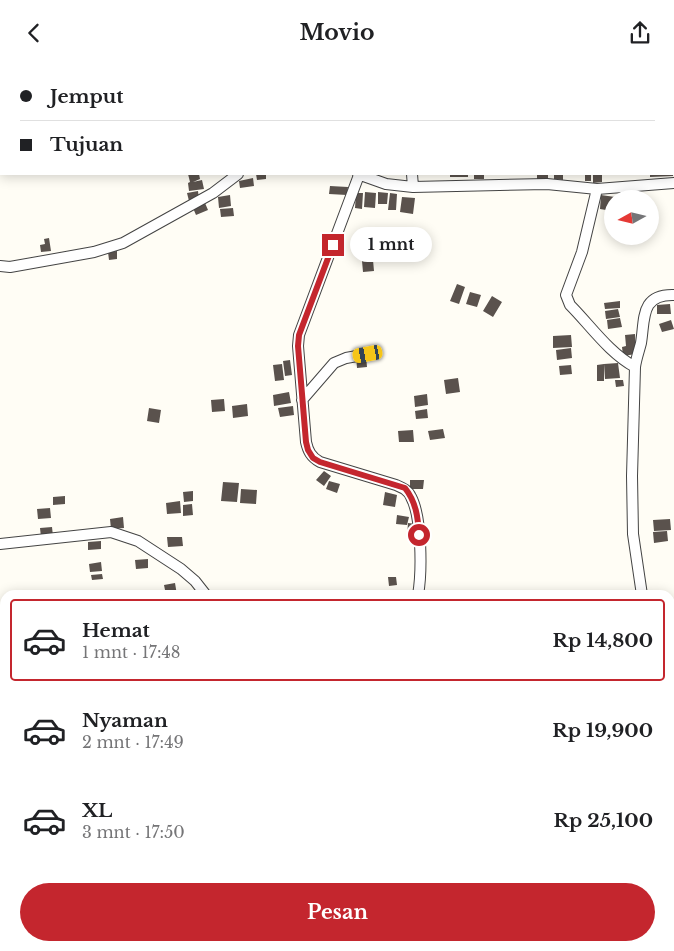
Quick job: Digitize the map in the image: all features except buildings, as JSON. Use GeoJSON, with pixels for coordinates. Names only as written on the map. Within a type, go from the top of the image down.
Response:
{"type":"FeatureCollection","features":[{"type":"Feature","properties":{"kind":"street"},"geometry":{"type":"LineString","coordinates":[[0,266],[10,267],[84,253],[123,243],[213,193],[237,175]]}},
{"type":"Feature","properties":{"kind":"street"},"geometry":{"type":"LineString","coordinates":[[358,175],[299,335],[298,346],[306,442],[313,458],[405,488],[411,495],[418,519],[419,590]]}},
{"type":"Feature","properties":{"kind":"street"},"geometry":{"type":"LineString","coordinates":[[361,175],[386,184],[412,187],[554,184],[597,189],[674,183]]}},
{"type":"Feature","properties":{"kind":"street"},"geometry":{"type":"LineString","coordinates":[[412,175],[412,187]]}},
{"type":"Feature","properties":{"kind":"street"},"geometry":{"type":"LineString","coordinates":[[597,189],[582,252],[566,295],[570,305],[615,353],[635,367]]}},
{"type":"Feature","properties":{"kind":"street"},"geometry":{"type":"LineString","coordinates":[[641,590],[633,534],[632,476],[635,367],[648,305],[660,297],[674,295]]}},
{"type":"Feature","properties":{"kind":"street"},"geometry":{"type":"LineString","coordinates":[[302,399],[334,363],[346,358],[368,354]]}},
{"type":"Feature","properties":{"kind":"street"},"geometry":{"type":"LineString","coordinates":[[0,544],[110,532],[138,541],[149,547],[188,575],[202,590]]}},
{"type":"Feature","properties":{"kind":"route"},"geometry":{"type":"LineString","coordinates":[[333,245],[299,335],[298,346],[302,399],[308,450],[313,458],[320,462],[405,488],[411,495],[415,506],[419,535]]}}]}
